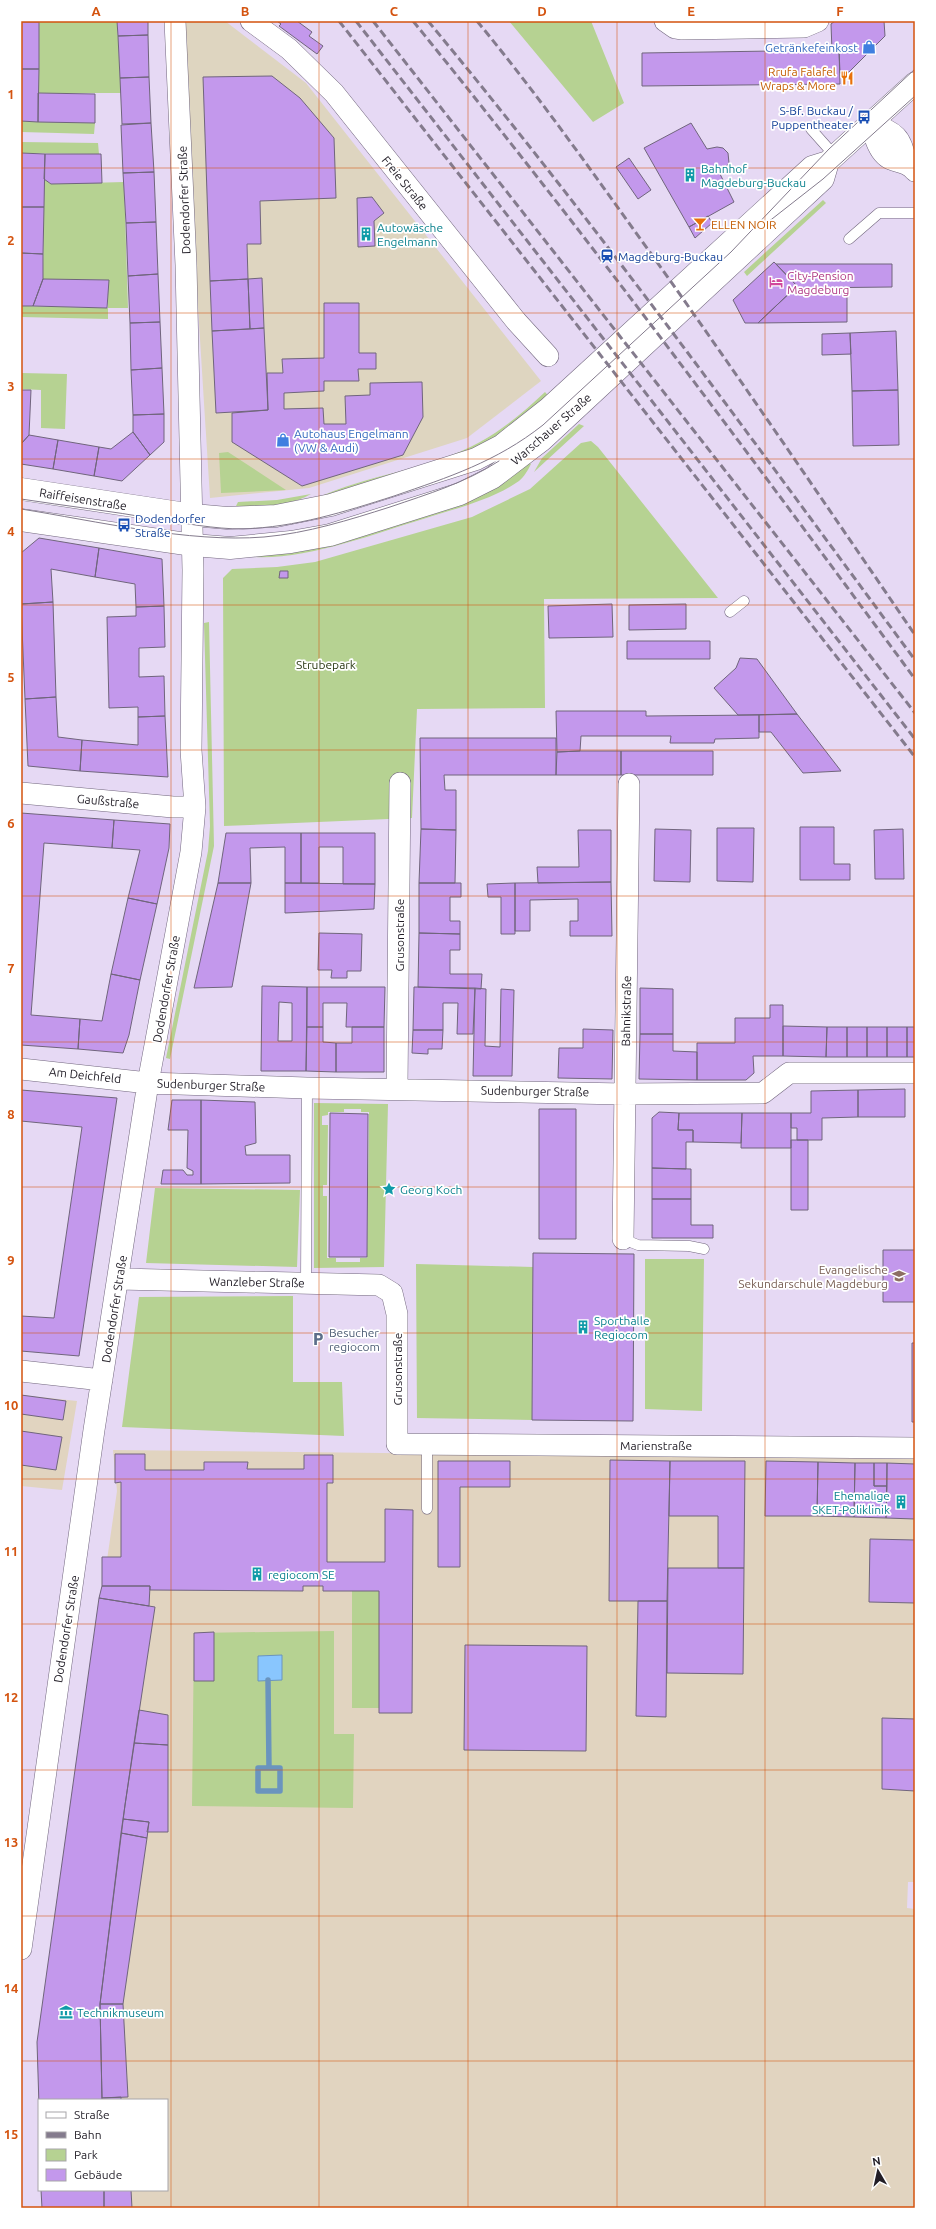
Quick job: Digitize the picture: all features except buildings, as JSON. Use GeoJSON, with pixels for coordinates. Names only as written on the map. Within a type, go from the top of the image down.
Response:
{"type":"FeatureCollection","features":[{"type":"Feature","properties":{"kind":"main road","name":"Warschauer Straße"},"geometry":{"type":"LineString","coordinates":[[193,531],[248,518],[276,516],[316,509],[476,459],[501,446],[550,408],[812,167],[832,159],[915,83]]}},
{"type":"Feature","properties":{"kind":"main road","name":"Warschauer Straße"},"geometry":{"type":"LineString","coordinates":[[193,531],[236,548],[291,542],[324,536],[437,502],[460,494],[492,478],[542,440],[789,211],[823,179],[832,159]]}},
{"type":"Feature","properties":{"kind":"main road","name":"Raiffeisenstraße"},"geometry":{"type":"LineString","coordinates":[[21,489],[193,531]]}},
{"type":"Feature","properties":{"kind":"main road"},"geometry":{"type":"LineString","coordinates":[[21,507],[193,531]]}},
{"type":"Feature","properties":{"kind":"main road"},"geometry":{"type":"LineString","coordinates":[[21,520],[193,531]]}},
{"type":"Feature","properties":{"kind":"street","name":"Dodendorfer Straße"},"geometry":{"type":"LineString","coordinates":[[21,1949],[102,1380],[119,1280],[148,1083],[191,852],[195,807],[191,750],[193,531],[186,265],[175,21]]}},
{"type":"Feature","properties":{"kind":"street","name":"Freie Straße"},"geometry":{"type":"LineString","coordinates":[[251,21],[289,49],[334,93],[511,316],[548,356]]}},
{"type":"Feature","properties":{"kind":"street"},"geometry":{"type":"LineString","coordinates":[[665,21],[675,28],[681,29],[804,27],[818,21]]}},
{"type":"Feature","properties":{"kind":"street"},"geometry":{"type":"LineString","coordinates":[[871,123],[893,132],[904,146],[913,168]]}},
{"type":"Feature","properties":{"kind":"street","name":"Grusonstraße"},"geometry":{"type":"LineString","coordinates":[[398,1088],[400,783]]}},
{"type":"Feature","properties":{"kind":"street","name":"Bahnikstraße"},"geometry":{"type":"LineString","coordinates":[[623,1239],[629,784]]}},
{"type":"Feature","properties":{"kind":"street","name":"Gaußstraße"},"geometry":{"type":"LineString","coordinates":[[21,793],[173,807],[195,807]]}},
{"type":"Feature","properties":{"kind":"street","name":"Am Deichfeld"},"geometry":{"type":"LineString","coordinates":[[21,1069],[148,1083]]}},
{"type":"Feature","properties":{"kind":"street","name":"Sudenburger Straße"},"geometry":{"type":"LineString","coordinates":[[148,1083],[307,1088],[398,1088],[624,1094],[763,1093],[789,1074],[915,1073]]}},
{"type":"Feature","properties":{"kind":"street","name":"Wanzleber Straße"},"geometry":{"type":"LineString","coordinates":[[119,1280],[379,1285],[392,1293]]}},
{"type":"Feature","properties":{"kind":"street","name":"Grusonstraße"},"geometry":{"type":"LineString","coordinates":[[392,1293],[397,1314],[397,1444]]}},
{"type":"Feature","properties":{"kind":"street"},"geometry":{"type":"LineString","coordinates":[[21,1371],[102,1380]]}},
{"type":"Feature","properties":{"kind":"street","name":"Marienstraße"},"geometry":{"type":"LineString","coordinates":[[397,1444],[915,1448]]}},
{"type":"Feature","properties":{"kind":"lane"},"geometry":{"type":"LineString","coordinates":[[811,129],[832,159]]}},
{"type":"Feature","properties":{"kind":"lane"},"geometry":{"type":"LineString","coordinates":[[849,239],[879,213],[915,213]]}},
{"type":"Feature","properties":{"kind":"lane"},"geometry":{"type":"LineString","coordinates":[[730,612],[744,601]]}},
{"type":"Feature","properties":{"kind":"lane"},"geometry":{"type":"LineString","coordinates":[[306,1284],[307,1088]]}},
{"type":"Feature","properties":{"kind":"lane"},"geometry":{"type":"LineString","coordinates":[[623,1239],[638,1245],[689,1246],[704,1249]]}},
{"type":"Feature","properties":{"kind":"lane"},"geometry":{"type":"LineString","coordinates":[[427,1444],[427,1509]]}},
{"type":"Feature","properties":{"kind":"shaded area"},"geometry":{"type":"Polygon","coordinates":[[[180,21],[225,21],[306,83],[541,381],[467,438],[309,488],[210,498],[180,21]]]}},
{"type":"Feature","properties":{"kind":"shaded area"},"geometry":{"type":"Polygon","coordinates":[[[21,1395],[77,1401],[62,1490],[21,1486],[21,1395]]]}},
{"type":"Feature","properties":{"kind":"shaded area"},"geometry":{"type":"Polygon","coordinates":[[[113,1450],[915,1459],[915,1882],[908,1882],[907,1908],[915,1909],[915,2208],[42,2208],[41,2191],[168,2191],[168,2099],[39,2099],[37,2042],[117,1491],[113,1450]]]}},
{"type":"Feature","properties":{"kind":"green space"},"geometry":{"type":"Polygon","coordinates":[[[37,21],[117,21],[121,93],[38,93],[37,21]]]}},
{"type":"Feature","properties":{"kind":"green space"},"geometry":{"type":"Polygon","coordinates":[[[509,21],[591,21],[624,103],[593,122],[509,21]]]}},
{"type":"Feature","properties":{"kind":"green space"},"geometry":{"type":"Polygon","coordinates":[[[21,121],[95,123],[94,134],[21,132],[21,121]]]}},
{"type":"Feature","properties":{"kind":"green space"},"geometry":{"type":"Polygon","coordinates":[[[21,142],[98,143],[99,154],[21,153],[21,142]]]}},
{"type":"Feature","properties":{"kind":"green space"},"geometry":{"type":"Polygon","coordinates":[[[44,179],[51,184],[124,182],[128,308],[108,308],[108,280],[43,279],[44,179]]]}},
{"type":"Feature","properties":{"kind":"green space"},"geometry":{"type":"Polygon","coordinates":[[[823,200],[826,203],[747,276],[744,272],[823,200]]]}},
{"type":"Feature","properties":{"kind":"green space"},"geometry":{"type":"Polygon","coordinates":[[[21,306],[108,308],[108,319],[21,317],[21,306]]]}},
{"type":"Feature","properties":{"kind":"green space"},"geometry":{"type":"Polygon","coordinates":[[[21,373],[67,374],[65,429],[41,428],[41,390],[21,389],[21,373]]]}},
{"type":"Feature","properties":{"kind":"green space"},"geometry":{"type":"Polygon","coordinates":[[[545,392],[551,399],[482,447],[315,499],[356,483],[440,459],[480,442],[522,413],[545,392]]]}},
{"type":"Feature","properties":{"kind":"green space"},"geometry":{"type":"Polygon","coordinates":[[[579,424],[584,426],[534,472],[542,458],[579,424]]]}},
{"type":"Feature","properties":{"kind":"green space","name":"Strubepark"},"geometry":{"type":"Polygon","coordinates":[[[591,441],[598,447],[718,598],[544,599],[545,708],[417,709],[412,818],[224,826],[223,578],[232,569],[277,567],[315,562],[472,517],[530,489],[581,443],[591,441]]]}},
{"type":"Feature","properties":{"kind":"green space"},"geometry":{"type":"Polygon","coordinates":[[[228,452],[286,490],[221,493],[219,453],[228,452]]]}},
{"type":"Feature","properties":{"kind":"green space"},"geometry":{"type":"Polygon","coordinates":[[[527,461],[531,464],[519,481],[497,494],[460,508],[355,540],[306,553],[258,557],[237,555],[527,461]]]}},
{"type":"Feature","properties":{"kind":"green space"},"geometry":{"type":"Polygon","coordinates":[[[311,494],[285,504],[236,506],[238,502],[277,500],[311,494]]]}},
{"type":"Feature","properties":{"kind":"green space"},"geometry":{"type":"Polygon","coordinates":[[[209,622],[214,846],[170,1059],[166,1058],[208,851],[210,826],[204,623],[209,622]]]}},
{"type":"Feature","properties":{"kind":"green space"},"geometry":{"type":"Polygon","coordinates":[[[314,1103],[388,1104],[384,1267],[314,1268],[314,1103]],[[344,1109],[344,1112],[328,1112],[328,1115],[322,1116],[322,1125],[328,1125],[327,1185],[323,1185],[323,1196],[327,1196],[327,1258],[336,1258],[336,1262],[360,1262],[360,1258],[367,1258],[369,1112],[361,1112],[361,1109],[344,1109]]]}},
{"type":"Feature","properties":{"kind":"green space"},"geometry":{"type":"Polygon","coordinates":[[[155,1188],[300,1190],[297,1267],[146,1263],[155,1188]]]}},
{"type":"Feature","properties":{"kind":"green space"},"geometry":{"type":"Polygon","coordinates":[[[645,1259],[704,1259],[702,1411],[645,1409],[645,1259]]]}},
{"type":"Feature","properties":{"kind":"green space"},"geometry":{"type":"Polygon","coordinates":[[[416,1264],[533,1267],[532,1420],[417,1418],[416,1264]]]}},
{"type":"Feature","properties":{"kind":"green space"},"geometry":{"type":"Polygon","coordinates":[[[293,1296],[293,1382],[342,1382],[344,1436],[122,1427],[139,1297],[293,1296]]]}},
{"type":"Feature","properties":{"kind":"green space"},"geometry":{"type":"Polygon","coordinates":[[[352,1591],[379,1591],[379,1708],[352,1708],[352,1591]]]}},
{"type":"Feature","properties":{"kind":"green space"},"geometry":{"type":"Polygon","coordinates":[[[334,1631],[334,1734],[354,1734],[353,1808],[192,1806],[194,1633],[334,1631]]]}},
{"type":"Feature","properties":{"kind":"water"},"geometry":{"type":"Polygon","coordinates":[[[282,1655],[282,1680],[258,1681],[258,1656],[282,1655]]]}},
{"type":"Feature","properties":{"kind":"waterway"},"geometry":{"type":"LineString","coordinates":[[268,1680],[269,1768]]}},
{"type":"Feature","properties":{"kind":"waterway"},"geometry":{"type":"LineString","coordinates":[[258,1768],[280,1768],[280,1791],[258,1791],[258,1768]]}},
{"type":"Feature","properties":{"kind":"tram line"},"geometry":{"type":"LineString","coordinates":[[21,499],[210,527],[232,529],[263,528],[320,518],[357,508],[434,482],[490,459],[508,449],[543,425],[731,252],[829,149],[915,69]]}},
{"type":"Feature","properties":{"kind":"tram line"},"geometry":{"type":"LineString","coordinates":[[763,226],[823,179],[915,96]]}},
{"type":"Feature","properties":{"kind":"tram line"},"geometry":{"type":"LineString","coordinates":[[21,509],[111,525],[174,534],[205,537],[264,537],[312,529],[390,507],[460,482],[499,461]]}},
{"type":"Feature","properties":{"kind":"railway"},"geometry":{"type":"LineString","coordinates":[[339,21],[915,757]]}},
{"type":"Feature","properties":{"kind":"railway"},"geometry":{"type":"LineString","coordinates":[[356,21],[915,739]]}},
{"type":"Feature","properties":{"kind":"railway"},"geometry":{"type":"LineString","coordinates":[[373,21],[915,713]]}},
{"type":"Feature","properties":{"kind":"railway"},"geometry":{"type":"LineString","coordinates":[[413,21],[542,183],[668,347],[915,679]]}},
{"type":"Feature","properties":{"kind":"railway"},"geometry":{"type":"LineString","coordinates":[[428,21],[492,99],[676,337],[915,660]]}},
{"type":"Feature","properties":{"kind":"railway"},"geometry":{"type":"LineString","coordinates":[[477,21],[545,107],[652,255],[915,635]]}},
{"type":"Feature","properties":{"kind":"place","name":"Getränkefeinkost"},"geometry":{"type":"Point","coordinates":[869,47]}},
{"type":"Feature","properties":{"kind":"place","name":"Rrufa Falafel Wraps & More"},"geometry":{"type":"Point","coordinates":[847,78]}},
{"type":"Feature","properties":{"kind":"place","name":"S-Bf. Buckau / Puppentheater"},"geometry":{"type":"Point","coordinates":[864,117]}},
{"type":"Feature","properties":{"kind":"place","name":"Bahnhof Magdeburg-Buckau"},"geometry":{"type":"Point","coordinates":[690,175]}},
{"type":"Feature","properties":{"kind":"place","name":"ELLEN NOIR"},"geometry":{"type":"Point","coordinates":[700,224]}},
{"type":"Feature","properties":{"kind":"place","name":"Autowäsche Engelmann"},"geometry":{"type":"Point","coordinates":[366,234]}},
{"type":"Feature","properties":{"kind":"place","name":"Magdeburg-Buckau"},"geometry":{"type":"Point","coordinates":[607,256]}},
{"type":"Feature","properties":{"kind":"place","name":"City-Pension Magdeburg"},"geometry":{"type":"Point","coordinates":[776,282]}},
{"type":"Feature","properties":{"kind":"place","name":"Autohaus Engelmann (VW & Audi)"},"geometry":{"type":"Point","coordinates":[283,440]}},
{"type":"Feature","properties":{"kind":"place","name":"Dodendorfer Straße"},"geometry":{"type":"Point","coordinates":[124,525]}},
{"type":"Feature","properties":{"kind":"place","name":"Georg Koch"},"geometry":{"type":"Point","coordinates":[389,1189]}},
{"type":"Feature","properties":{"kind":"place","name":"Evangelische Sekundarschule Magdeburg"},"geometry":{"type":"Point","coordinates":[899,1276]}},
{"type":"Feature","properties":{"kind":"place","name":"Sporthalle Regiocom"},"geometry":{"type":"Point","coordinates":[583,1327]}},
{"type":"Feature","properties":{"kind":"place","name":"Besucher regiocom"},"geometry":{"type":"Point","coordinates":[318,1339]}},
{"type":"Feature","properties":{"kind":"place","name":"Ehemalige SKET-Poliklinik"},"geometry":{"type":"Point","coordinates":[901,1502]}},
{"type":"Feature","properties":{"kind":"place","name":"regiocom SE"},"geometry":{"type":"Point","coordinates":[257,1574]}},
{"type":"Feature","properties":{"kind":"place","name":"Technikmuseum"},"geometry":{"type":"Point","coordinates":[66,2012]}}]}
